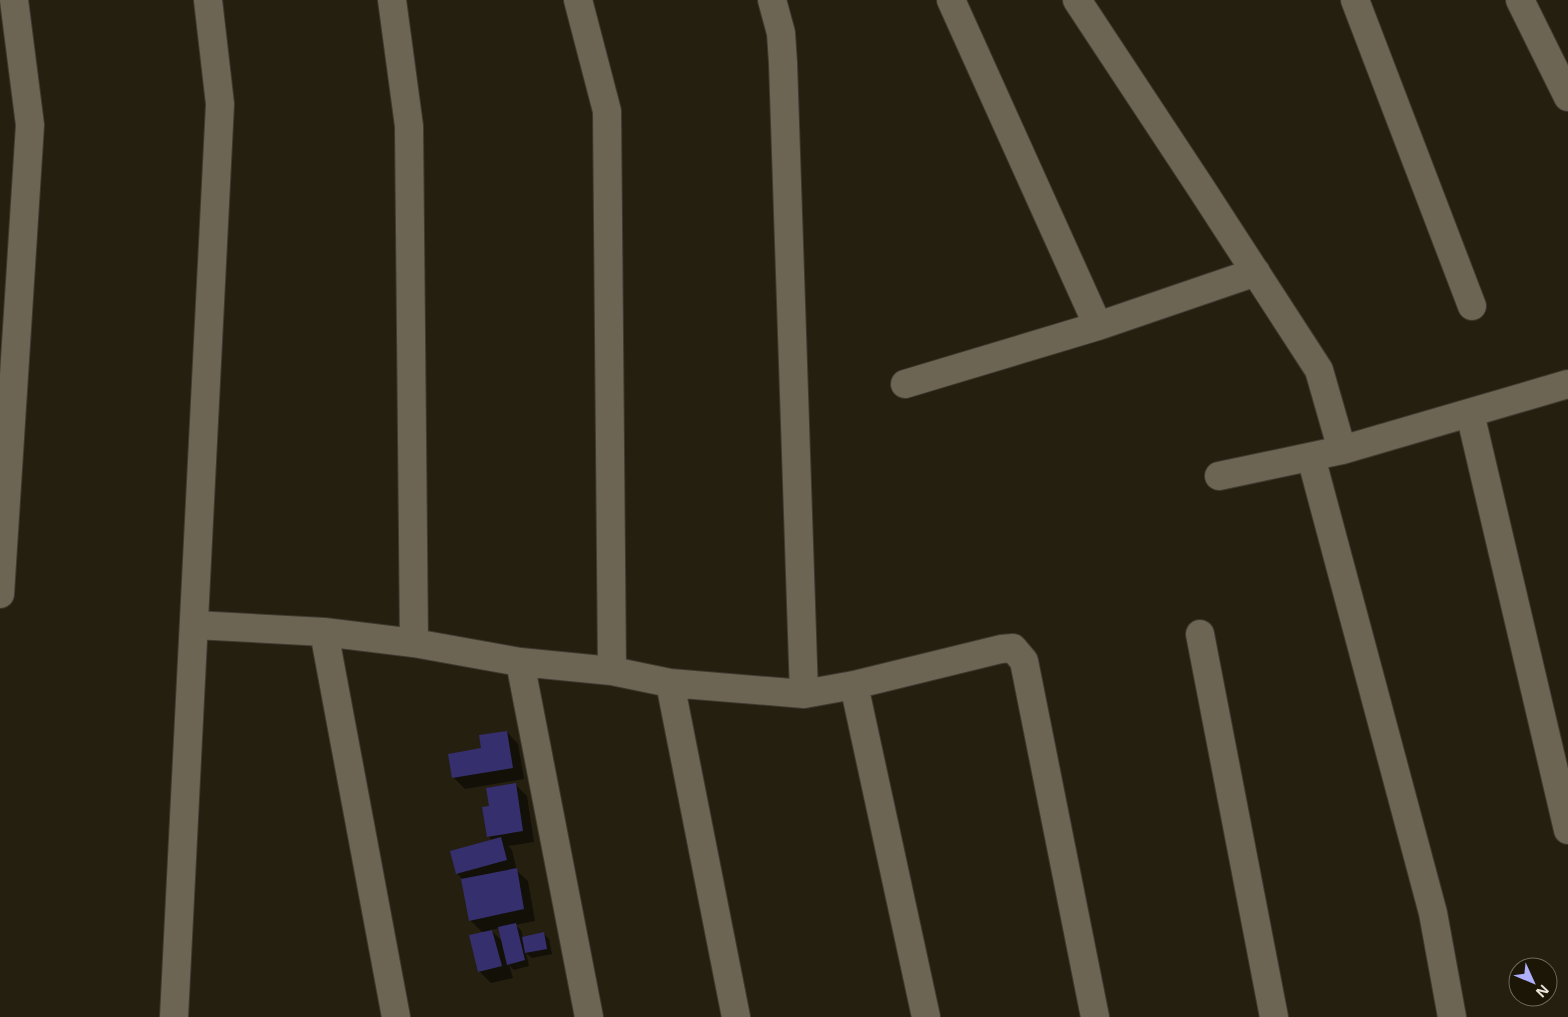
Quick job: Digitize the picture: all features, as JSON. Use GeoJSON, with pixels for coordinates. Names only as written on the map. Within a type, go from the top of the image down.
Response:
{"type":"FeatureCollection","features":[{"type":"Feature","properties":{"kind":"street"},"geometry":{"type":"LineString","coordinates":[[0,594],[30,125],[14,0]]}},
{"type":"Feature","properties":{"kind":"street"},"geometry":{"type":"LineString","coordinates":[[174,1017],[220,104],[208,0]]}},
{"type":"Feature","properties":{"kind":"street"},"geometry":{"type":"LineString","coordinates":[[392,0],[409,126],[414,642]]}},
{"type":"Feature","properties":{"kind":"street"},"geometry":{"type":"LineString","coordinates":[[578,0],[607,111],[612,671]]}},
{"type":"Feature","properties":{"kind":"street"},"geometry":{"type":"LineString","coordinates":[[772,0],[781,33],[783,63],[804,694]]}},
{"type":"Feature","properties":{"kind":"street"},"geometry":{"type":"LineString","coordinates":[[951,0],[1098,326]]}},
{"type":"Feature","properties":{"kind":"street"},"geometry":{"type":"LineString","coordinates":[[1076,0],[1319,370],[1342,450]]}},
{"type":"Feature","properties":{"kind":"street"},"geometry":{"type":"LineString","coordinates":[[1355,0],[1472,306]]}},
{"type":"Feature","properties":{"kind":"street"},"geometry":{"type":"LineString","coordinates":[[1520,0],[1568,97]]}},
{"type":"Feature","properties":{"kind":"street"},"geometry":{"type":"LineString","coordinates":[[905,384],[1098,326],[1256,272]]}},
{"type":"Feature","properties":{"kind":"street"},"geometry":{"type":"LineString","coordinates":[[1219,476],[1342,450],[1568,384]]}},
{"type":"Feature","properties":{"kind":"street"},"geometry":{"type":"LineString","coordinates":[[1470,413],[1568,830]]}},
{"type":"Feature","properties":{"kind":"street"},"geometry":{"type":"LineString","coordinates":[[1311,457],[1433,914],[1452,1017]]}},
{"type":"Feature","properties":{"kind":"street"},"geometry":{"type":"LineString","coordinates":[[195,625],[324,632],[414,642],[520,662],[612,671],[670,683],[804,694],[854,685],[1001,649],[1013,648],[1024,661],[1095,1017]]}},
{"type":"Feature","properties":{"kind":"street"},"geometry":{"type":"LineString","coordinates":[[324,632],[396,1017]]}},
{"type":"Feature","properties":{"kind":"street"},"geometry":{"type":"LineString","coordinates":[[1200,634],[1274,1017]]}},
{"type":"Feature","properties":{"kind":"street"},"geometry":{"type":"LineString","coordinates":[[520,662],[589,1017]]}},
{"type":"Feature","properties":{"kind":"street"},"geometry":{"type":"LineString","coordinates":[[670,683],[736,1017]]}},
{"type":"Feature","properties":{"kind":"street"},"geometry":{"type":"LineString","coordinates":[[854,685],[926,1017]]}},
{"type":"Feature","properties":{"kind":"building"},"geometry":{"type":"Polygon","coordinates":[[[507,731],[513,768],[452,778],[448,754],[481,748],[479,735],[507,731]]]}},
{"type":"Feature","properties":{"kind":"building"},"geometry":{"type":"Polygon","coordinates":[[[516,783],[523,831],[487,837],[482,807],[489,806],[486,788],[516,783]]]}},
{"type":"Feature","properties":{"kind":"building"},"geometry":{"type":"Polygon","coordinates":[[[501,837],[507,860],[456,874],[450,851],[501,837]]]}},
{"type":"Feature","properties":{"kind":"building"},"geometry":{"type":"Polygon","coordinates":[[[517,868],[524,909],[469,921],[461,879],[517,868]]]}},
{"type":"Feature","properties":{"kind":"building"},"geometry":{"type":"Polygon","coordinates":[[[516,923],[525,960],[507,965],[498,927],[516,923]]]}},
{"type":"Feature","properties":{"kind":"building"},"geometry":{"type":"Polygon","coordinates":[[[492,930],[502,966],[478,972],[469,935],[492,930]]]}},
{"type":"Feature","properties":{"kind":"building"},"geometry":{"type":"Polygon","coordinates":[[[544,932],[547,949],[525,953],[522,937],[544,932]]]}}]}
